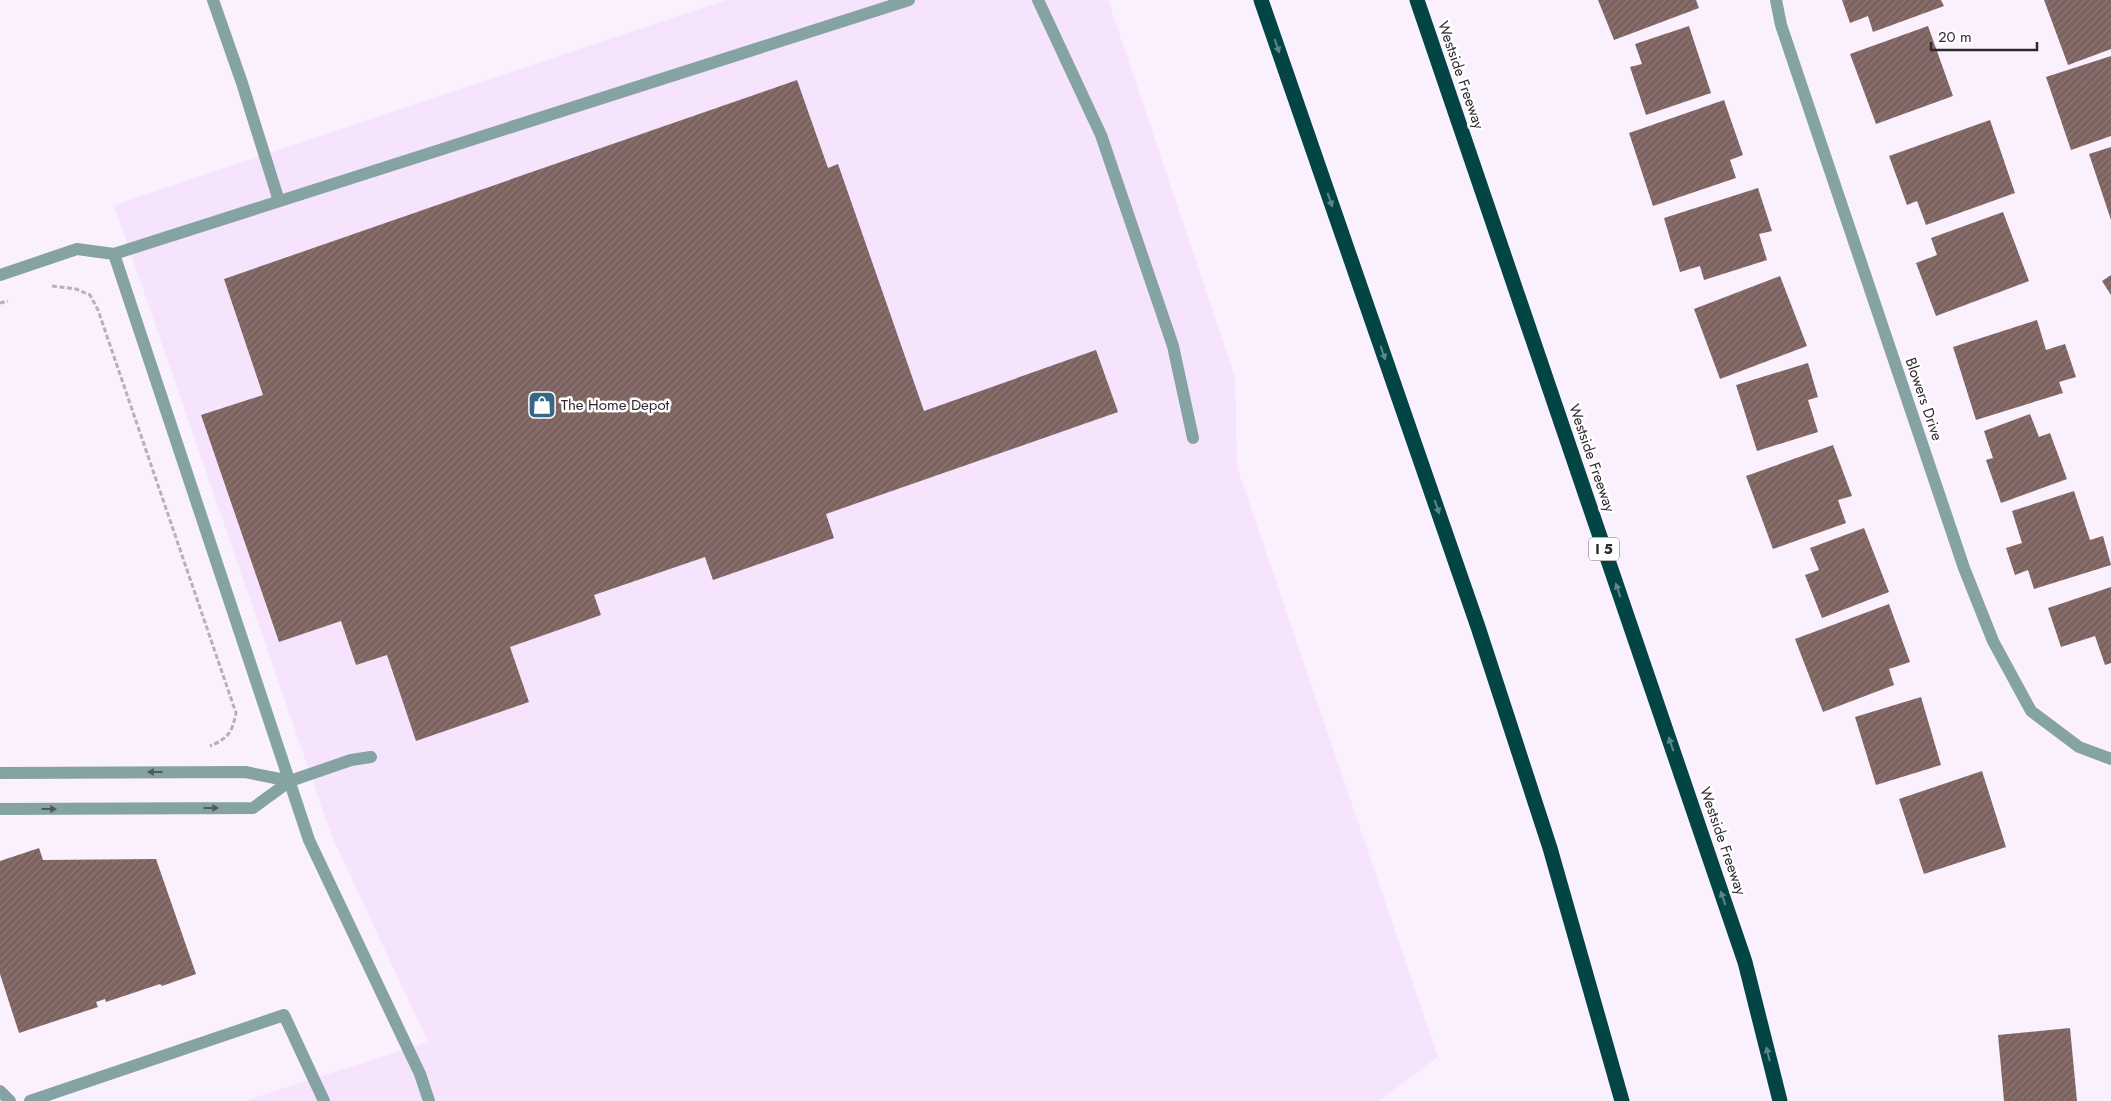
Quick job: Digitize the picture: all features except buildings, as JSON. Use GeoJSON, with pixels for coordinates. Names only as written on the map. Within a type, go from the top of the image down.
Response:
{"type":"FeatureCollection","features":[{"type":"Feature","properties":{"kind":"highway"},"geometry":{"type":"LineString","coordinates":[[1261,0],[1478,627],[1550,848],[1622,1101]]}},
{"type":"Feature","properties":{"kind":"highway","name":"Westside Freeway"},"geometry":{"type":"LineString","coordinates":[[1417,0],[1745,962],[1780,1101]]}},
{"type":"Feature","properties":{"kind":"street"},"geometry":{"type":"LineString","coordinates":[[213,0],[242,83],[279,201]]}},
{"type":"Feature","properties":{"kind":"street"},"geometry":{"type":"LineString","coordinates":[[0,275],[77,249],[114,254],[909,0]]}},
{"type":"Feature","properties":{"kind":"street"},"geometry":{"type":"LineString","coordinates":[[1038,0],[1101,135],[1173,346],[1193,438]]}},
{"type":"Feature","properties":{"kind":"street","name":"Blowers Drive"},"geometry":{"type":"LineString","coordinates":[[1776,0],[1781,25],[1964,568],[1993,641],[2031,711],[2079,747],[2111,759]]}},
{"type":"Feature","properties":{"kind":"street"},"geometry":{"type":"LineString","coordinates":[[114,254],[309,840],[420,1074],[429,1101]]}},
{"type":"Feature","properties":{"kind":"street"},"geometry":{"type":"LineString","coordinates":[[0,809],[253,808],[290,781],[351,760],[371,757]]}},
{"type":"Feature","properties":{"kind":"street"},"geometry":{"type":"LineString","coordinates":[[0,772],[245,772],[290,781]]}},
{"type":"Feature","properties":{"kind":"street"},"geometry":{"type":"LineString","coordinates":[[30,1101],[284,1015],[324,1101]]}},
{"type":"Feature","properties":{"kind":"street"},"geometry":{"type":"LineString","coordinates":[[0,1091],[10,1101]]}},
{"type":"Feature","properties":{"kind":"path"},"geometry":{"type":"LineString","coordinates":[[44,288],[52,285],[76,289],[90,295],[98,310],[236,713],[232,731],[220,742],[205,748]]}},
{"type":"Feature","properties":{"kind":"path"},"geometry":{"type":"LineString","coordinates":[[0,303],[9,300]]}},
{"type":"Feature","properties":{"kind":"shaded area"},"geometry":{"type":"Polygon","coordinates":[[[726,0],[1108,0],[1235,377],[1237,467],[1438,1057],[1378,1101],[244,1101],[428,1042],[331,834],[114,205],[726,0]]]}},
{"type":"Feature","properties":{"kind":"place","name":"The Home Depot"},"geometry":{"type":"Point","coordinates":[542,405]}}]}
